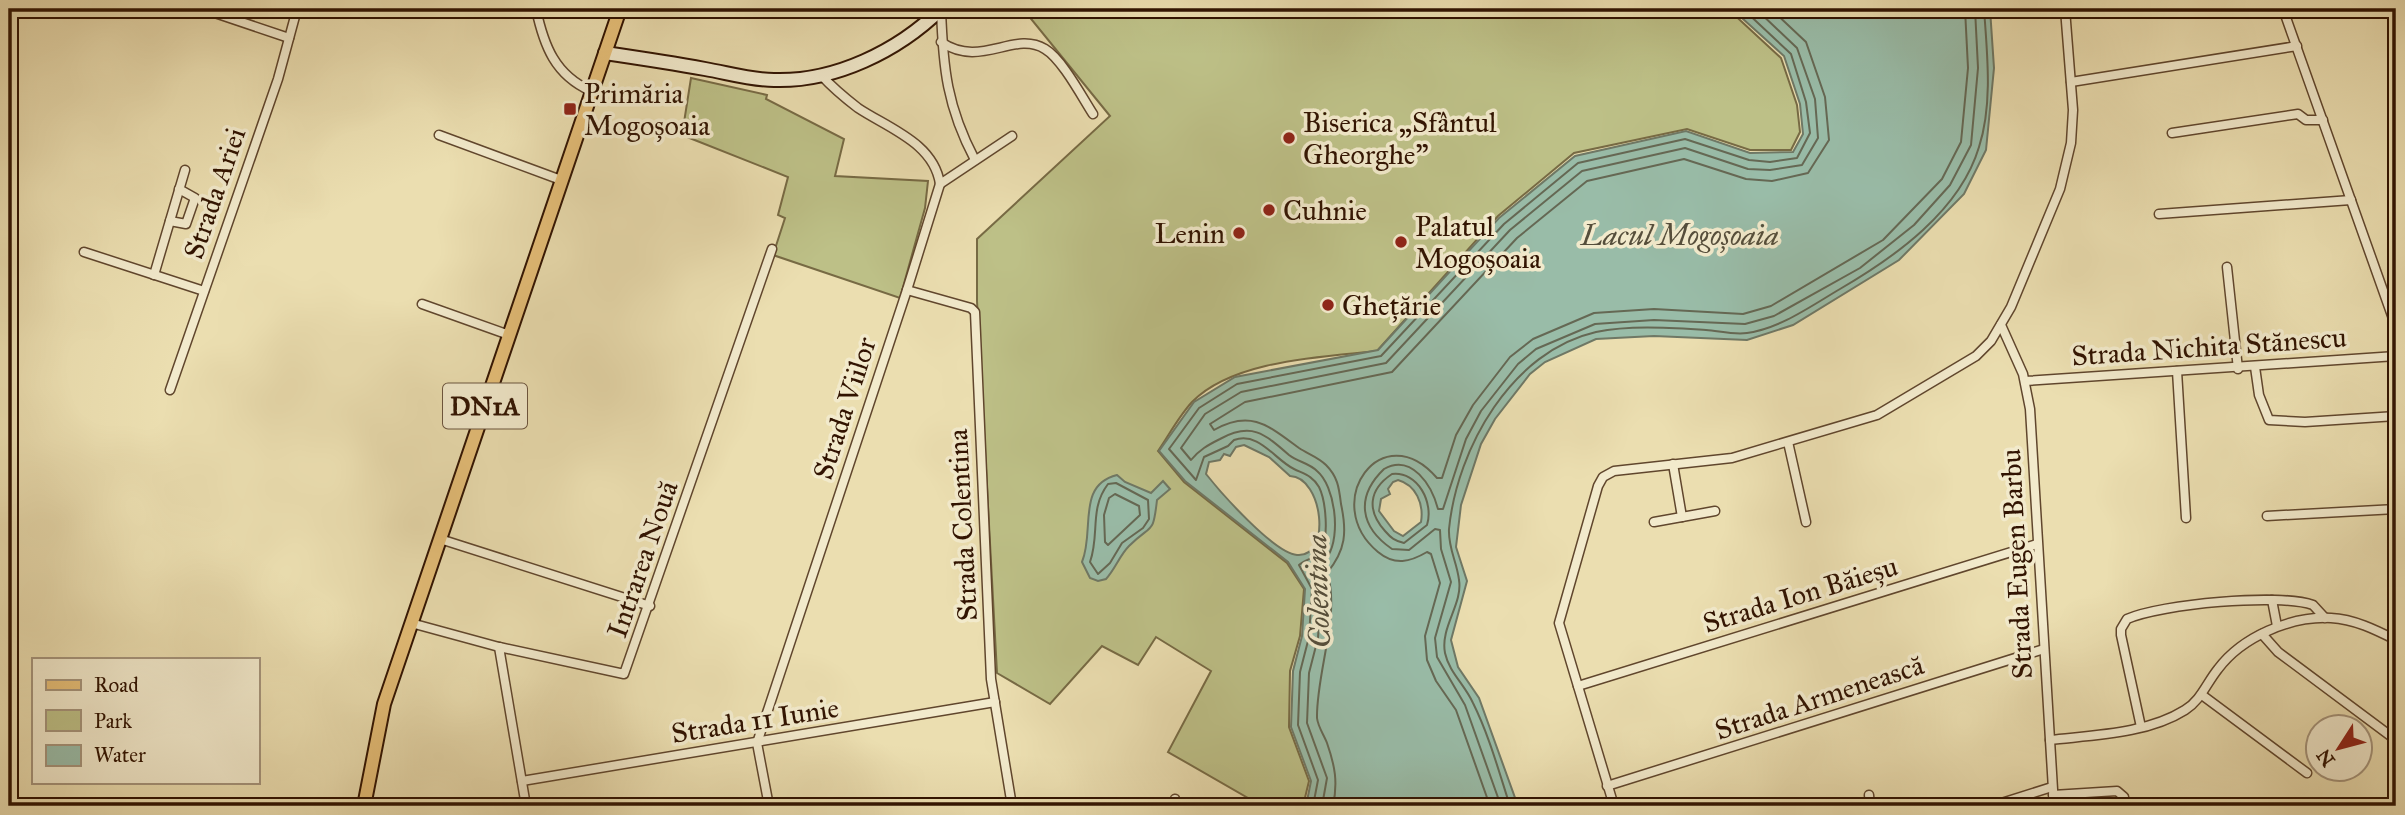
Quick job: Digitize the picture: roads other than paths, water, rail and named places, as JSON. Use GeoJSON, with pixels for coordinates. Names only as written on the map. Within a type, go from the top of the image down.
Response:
{"type":"FeatureCollection","features":[{"type":"Feature","properties":{"kind":"main road","name":"DN1A"},"geometry":{"type":"LineString","coordinates":[[364,806],[377,731],[411,623],[620,9]]}},
{"type":"Feature","properties":{"kind":"street"},"geometry":{"type":"LineString","coordinates":[[203,9],[289,38]]}},
{"type":"Feature","properties":{"kind":"street","name":"Strada Ariei"},"geometry":{"type":"LineString","coordinates":[[170,390],[297,9]]}},
{"type":"Feature","properties":{"kind":"street"},"geometry":{"type":"LineString","coordinates":[[536,9],[546,45],[560,71],[591,91]]}},
{"type":"Feature","properties":{"kind":"street"},"geometry":{"type":"LineString","coordinates":[[605,53],[771,80],[821,75],[894,47],[914,35],[941,9]]}},
{"type":"Feature","properties":{"kind":"street"},"geometry":{"type":"LineString","coordinates":[[941,9],[942,42],[951,106],[975,160]]}},
{"type":"Feature","properties":{"kind":"street"},"geometry":{"type":"LineString","coordinates":[[1614,806],[1559,623],[1598,486],[1603,477],[1614,471],[1732,458],[1877,415],[1976,356],[2000,325],[2060,189],[2070,143],[2073,110],[2065,9]]}},
{"type":"Feature","properties":{"kind":"street"},"geometry":{"type":"LineString","coordinates":[[2283,9],[2396,327]]}},
{"type":"Feature","properties":{"kind":"street"},"geometry":{"type":"LineString","coordinates":[[942,42],[962,52],[972,53],[1013,45],[1040,47],[1053,55],[1094,114]]}},
{"type":"Feature","properties":{"kind":"street"},"geometry":{"type":"LineString","coordinates":[[2071,82],[2297,46]]}},
{"type":"Feature","properties":{"kind":"street"},"geometry":{"type":"LineString","coordinates":[[821,75],[858,108],[914,142],[935,167],[940,184],[1012,136]]}},
{"type":"Feature","properties":{"kind":"street"},"geometry":{"type":"LineString","coordinates":[[2172,132],[2298,114],[2306,120],[2323,120]]}},
{"type":"Feature","properties":{"kind":"street"},"geometry":{"type":"LineString","coordinates":[[439,135],[561,180]]}},
{"type":"Feature","properties":{"kind":"street"},"geometry":{"type":"LineString","coordinates":[[153,275],[185,170]]}},
{"type":"Feature","properties":{"kind":"street","name":"Strada Viilor"},"geometry":{"type":"LineString","coordinates":[[769,806],[757,743],[940,184]]}},
{"type":"Feature","properties":{"kind":"street"},"geometry":{"type":"LineString","coordinates":[[170,221],[186,224],[195,198],[179,189]]}},
{"type":"Feature","properties":{"kind":"street"},"geometry":{"type":"LineString","coordinates":[[2159,214],[2351,200]]}},
{"type":"Feature","properties":{"kind":"street","name":"Intrarea Nouă"},"geometry":{"type":"LineString","coordinates":[[411,623],[499,647],[624,674],[650,606],[772,249]]}},
{"type":"Feature","properties":{"kind":"street"},"geometry":{"type":"LineString","coordinates":[[84,252],[204,291]]}},
{"type":"Feature","properties":{"kind":"street"},"geometry":{"type":"LineString","coordinates":[[2227,267],[2238,369]]}},
{"type":"Feature","properties":{"kind":"street","name":"Strada Colentina"},"geometry":{"type":"LineString","coordinates":[[907,290],[971,308],[975,312],[995,702],[1012,806]]}},
{"type":"Feature","properties":{"kind":"street"},"geometry":{"type":"LineString","coordinates":[[422,304],[509,335]]}},
{"type":"Feature","properties":{"kind":"street","name":"Strada Eugen Barbu"},"geometry":{"type":"LineString","coordinates":[[2000,325],[2025,381],[2029,409],[2054,806]]}},
{"type":"Feature","properties":{"kind":"street","name":"Strada Nichita Stănescu"},"geometry":{"type":"LineString","coordinates":[[2025,381],[2238,369],[2396,356]]}},
{"type":"Feature","properties":{"kind":"street"},"geometry":{"type":"LineString","coordinates":[[2255,367],[2259,395],[2269,420],[2305,422],[2396,416]]}},
{"type":"Feature","properties":{"kind":"street"},"geometry":{"type":"LineString","coordinates":[[2177,371],[2186,518]]}},
{"type":"Feature","properties":{"kind":"street"},"geometry":{"type":"LineString","coordinates":[[1788,442],[1806,522]]}},
{"type":"Feature","properties":{"kind":"street"},"geometry":{"type":"LineString","coordinates":[[1673,464],[1682,517]]}},
{"type":"Feature","properties":{"kind":"street"},"geometry":{"type":"LineString","coordinates":[[2267,516],[2396,509]]}},
{"type":"Feature","properties":{"kind":"street"},"geometry":{"type":"LineString","coordinates":[[1654,522],[1715,511]]}},
{"type":"Feature","properties":{"kind":"street"},"geometry":{"type":"LineString","coordinates":[[440,539],[650,606]]}},
{"type":"Feature","properties":{"kind":"street","name":"Strada Ion Băieșu"},"geometry":{"type":"LineString","coordinates":[[1578,686],[2037,544]]}},
{"type":"Feature","properties":{"kind":"street"},"geometry":{"type":"LineString","coordinates":[[2272,600],[2277,626]]}},
{"type":"Feature","properties":{"kind":"street"},"geometry":{"type":"LineString","coordinates":[[2141,727],[2121,635],[2121,629],[2127,619],[2162,609],[2272,600],[2313,605],[2325,618]]}},
{"type":"Feature","properties":{"kind":"street"},"geometry":{"type":"LineString","coordinates":[[2050,740],[2141,727],[2177,715],[2203,695],[2218,669],[2241,646],[2277,626],[2325,618],[2363,625],[2396,640]]}},
{"type":"Feature","properties":{"kind":"street"},"geometry":{"type":"LineString","coordinates":[[2262,634],[2278,652],[2396,740]]}},
{"type":"Feature","properties":{"kind":"street"},"geometry":{"type":"LineString","coordinates":[[499,647],[526,806]]}},
{"type":"Feature","properties":{"kind":"street","name":"Strada Armenească"},"geometry":{"type":"LineString","coordinates":[[1607,786],[2044,649]]}},
{"type":"Feature","properties":{"kind":"street"},"geometry":{"type":"LineString","coordinates":[[2203,695],[2304,771]]}},
{"type":"Feature","properties":{"kind":"street","name":"Strada 11 Iunie"},"geometry":{"type":"LineString","coordinates":[[522,781],[995,702]]}},
{"type":"Feature","properties":{"kind":"street"},"geometry":{"type":"LineString","coordinates":[[1992,806],[2052,791],[2117,791],[2124,797],[2125,806]]}},
{"type":"Feature","properties":{"kind":"street"},"geometry":{"type":"LineString","coordinates":[[1868,795],[1870,806]]}},
{"type":"Feature","properties":{"kind":"water","name":"Lacul Mogoșoaia"},"geometry":{"type":"Polygon","coordinates":[[[1732,9],[1990,9],[1994,68],[1986,150],[1964,194],[1899,260],[1793,325],[1747,340],[1654,336],[1596,339],[1545,362],[1530,374],[1495,419],[1481,444],[1461,505],[1456,547],[1467,581],[1451,640],[1458,667],[1479,698],[1518,806],[1306,806],[1311,781],[1291,727],[1293,671],[1302,636],[1305,589],[1288,562],[1185,481],[1159,451],[1194,402],[1235,377],[1378,350],[1499,218],[1575,156],[1686,131],[1750,153],[1793,152],[1803,134],[1800,104],[1784,56],[1732,9]],[[1244,445],[1236,447],[1230,456],[1224,454],[1220,460],[1209,462],[1206,474],[1262,534],[1287,552],[1297,555],[1308,553],[1319,532],[1316,502],[1310,489],[1269,457],[1244,445]],[[1398,480],[1388,489],[1390,494],[1381,499],[1379,511],[1394,531],[1403,536],[1421,522],[1421,509],[1414,491],[1398,480]]]}},
{"type":"Feature","properties":{"kind":"water"},"geometry":{"type":"Polygon","coordinates":[[[1117,475],[1125,482],[1151,493],[1163,481],[1170,489],[1157,500],[1150,528],[1126,550],[1106,579],[1098,581],[1090,578],[1082,562],[1086,550],[1091,499],[1104,480],[1117,475]]]}},
{"type":"Feature","properties":{"kind":"place","name":"Primăria Mogoșoaia"},"geometry":{"type":"Point","coordinates":[570,109]}},
{"type":"Feature","properties":{"kind":"place","name":"Biserica „Sfântul Gheorghe”"},"geometry":{"type":"Point","coordinates":[1289,138]}},
{"type":"Feature","properties":{"kind":"place","name":"Cuhnie"},"geometry":{"type":"Point","coordinates":[1269,210]}},
{"type":"Feature","properties":{"kind":"place","name":"Lenin"},"geometry":{"type":"Point","coordinates":[1239,233]}},
{"type":"Feature","properties":{"kind":"place","name":"Palatul Mogoșoaia"},"geometry":{"type":"Point","coordinates":[1401,242]}},
{"type":"Feature","properties":{"kind":"place","name":"Ghețărie"},"geometry":{"type":"Point","coordinates":[1328,305]}},
{"type":"Feature","properties":{"kind":"water label","name":"Colentina"},"geometry":{"type":"Point","coordinates":[1318,591]}}]}
